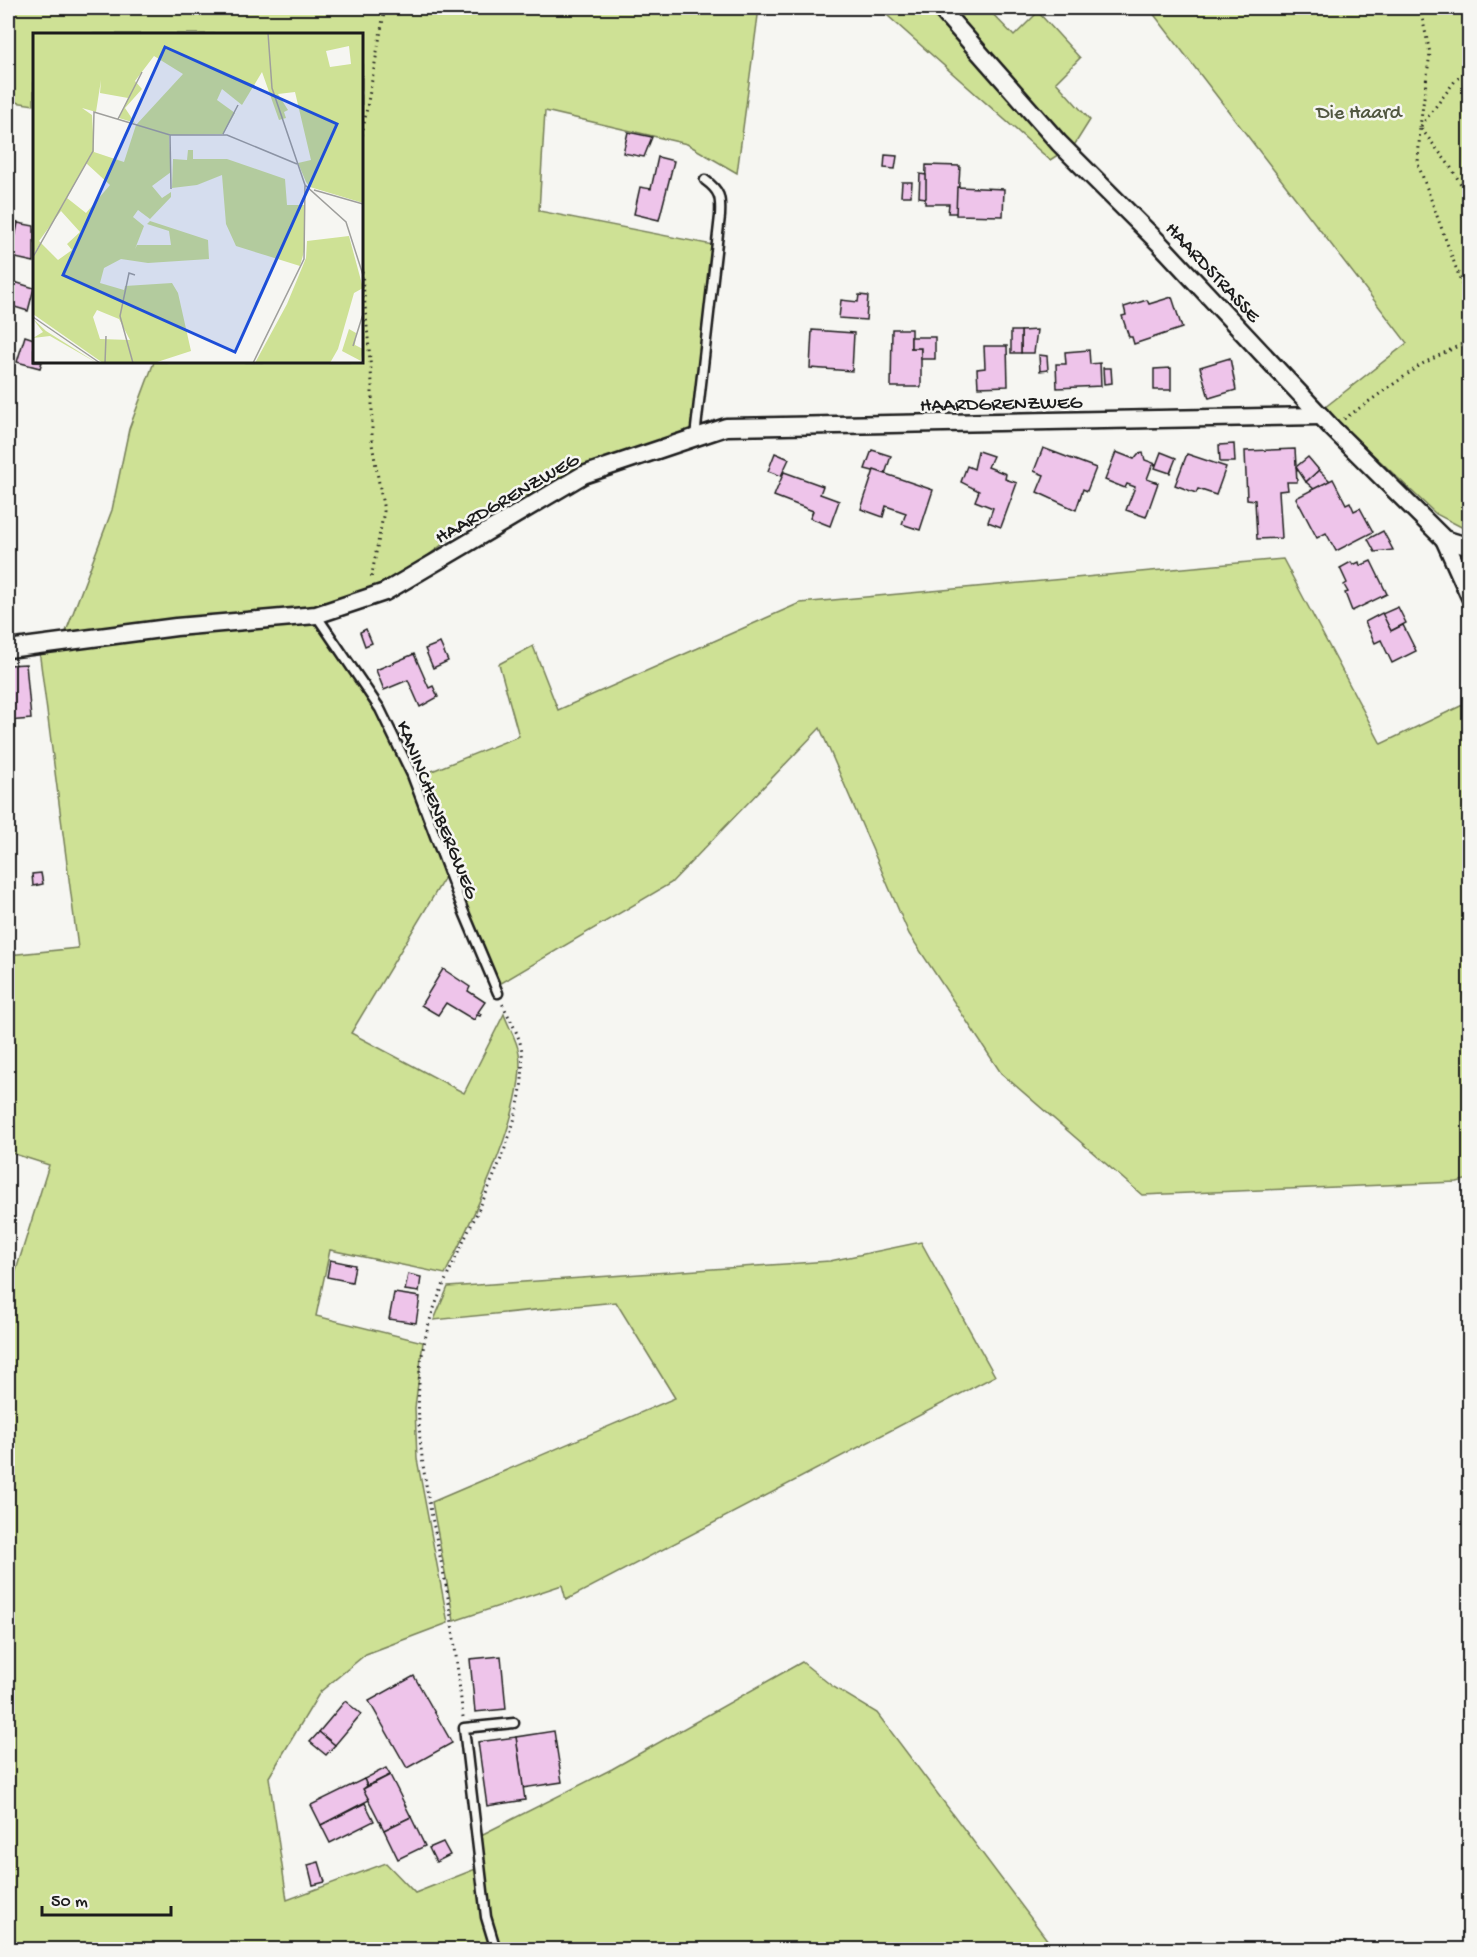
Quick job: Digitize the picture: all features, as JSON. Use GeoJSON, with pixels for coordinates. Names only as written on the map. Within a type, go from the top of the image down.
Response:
{"type":"FeatureCollection","features":[{"type":"Feature","properties":{"kind":"street","name":"HAARDSTRASSE"},"geometry":{"type":"LineString","coordinates":[[940,8],[1059,143],[1160,244],[1326,422],[1444,538],[1470,547]]}},
{"type":"Feature","properties":{"kind":"street","name":"HAARDGRENZWEG"},"geometry":{"type":"LineString","coordinates":[[8,649],[176,627],[316,615],[385,592],[583,475],[726,427],[1326,422]]}},
{"type":"Feature","properties":{"kind":"street"},"geometry":{"type":"LineString","coordinates":[[1444,538],[1470,597]]}},
{"type":"Feature","properties":{"kind":"lane"},"geometry":{"type":"LineString","coordinates":[[695,437],[721,196],[717,189],[705,180]]}},
{"type":"Feature","properties":{"kind":"lane","name":"KANINCHENBERGWEG"},"geometry":{"type":"LineString","coordinates":[[316,615],[380,709],[411,775],[498,993]]}},
{"type":"Feature","properties":{"kind":"lane"},"geometry":{"type":"LineString","coordinates":[[495,1950],[486,1917],[464,1728],[514,1723]]}},
{"type":"Feature","properties":{"kind":"path"},"geometry":{"type":"LineString","coordinates":[[363,129],[385,8]]}},
{"type":"Feature","properties":{"kind":"path"},"geometry":{"type":"LineString","coordinates":[[1420,8],[1430,53],[1420,127],[1418,164],[1470,306]]}},
{"type":"Feature","properties":{"kind":"path"},"geometry":{"type":"LineString","coordinates":[[1420,127],[1455,81],[1470,68]]}},
{"type":"Feature","properties":{"kind":"path"},"geometry":{"type":"LineString","coordinates":[[1420,127],[1450,166],[1470,199]]}},
{"type":"Feature","properties":{"kind":"path"},"geometry":{"type":"LineString","coordinates":[[363,283],[372,382],[372,444],[384,511],[368,597]]}},
{"type":"Feature","properties":{"kind":"path"},"geometry":{"type":"LineString","coordinates":[[1326,422],[1422,364],[1470,340]]}},
{"type":"Feature","properties":{"kind":"path"},"geometry":{"type":"LineString","coordinates":[[464,1728],[447,1593],[424,1483],[419,1408],[422,1363],[431,1319],[512,1132],[523,1052],[498,993]]}},
{"type":"Feature","properties":{"kind":"green space"},"geometry":{"type":"Polygon","coordinates":[[[8,8],[759,8],[737,173],[687,144],[545,111],[539,211],[713,245],[693,433],[484,512],[384,590],[316,614],[64,637],[112,510],[129,429],[154,363],[363,363],[363,33],[33,33],[33,105],[8,101],[8,8]]]}},
{"type":"Feature","properties":{"kind":"green space"},"geometry":{"type":"Polygon","coordinates":[[[879,8],[987,8],[1014,36],[1038,12],[1080,58],[1056,82],[1090,120],[1075,144],[1050,160],[879,8]]]}},
{"type":"Feature","properties":{"kind":"green space","name":"Die Haard"},"geometry":{"type":"Polygon","coordinates":[[[1149,8],[1469,8],[1469,531],[1436,514],[1324,408],[1407,343],[1149,8]]]}},
{"type":"Feature","properties":{"kind":"green space"},"geometry":{"type":"Polygon","coordinates":[[[1283,559],[1381,744],[1469,702],[1469,1179],[1457,1182],[1142,1195],[1001,1073],[909,934],[820,728],[671,883],[498,985],[450,871],[417,777],[519,736],[499,664],[533,646],[558,710],[800,603],[1283,559]]]}},
{"type":"Feature","properties":{"kind":"green space"},"geometry":{"type":"Polygon","coordinates":[[[315,617],[376,710],[407,776],[445,877],[351,1033],[464,1093],[504,1014],[518,1048],[519,1076],[515,1103],[495,1165],[445,1274],[330,1250],[316,1316],[423,1342],[415,1408],[417,1459],[448,1623],[366,1654],[320,1692],[269,1777],[287,1900],[386,1863],[415,1893],[478,1868],[494,1949],[8,1949],[8,1296],[49,1165],[8,1152],[8,955],[78,948],[39,650],[315,617]]]}},
{"type":"Feature","properties":{"kind":"green space"},"geometry":{"type":"Polygon","coordinates":[[[921,1242],[995,1376],[566,1600],[562,1585],[454,1621],[432,1502],[675,1398],[616,1302],[434,1320],[448,1287],[830,1261],[921,1242]]]}},
{"type":"Feature","properties":{"kind":"green space"},"geometry":{"type":"Polygon","coordinates":[[[802,1662],[832,1686],[877,1713],[1054,1949],[499,1949],[489,1917],[479,1836],[612,1769],[802,1662]]]}},
{"type":"Feature","properties":{"kind":"building"},"geometry":{"type":"Polygon","coordinates":[[[628,132],[652,137],[644,157],[623,153],[628,132]]]}},
{"type":"Feature","properties":{"kind":"building"},"geometry":{"type":"Polygon","coordinates":[[[885,155],[897,156],[895,169],[884,168],[885,155]]]}},
{"type":"Feature","properties":{"kind":"building"},"geometry":{"type":"Polygon","coordinates":[[[658,157],[674,161],[659,220],[634,214],[640,187],[651,189],[658,157]]]}},
{"type":"Feature","properties":{"kind":"building"},"geometry":{"type":"Polygon","coordinates":[[[926,165],[960,166],[957,213],[948,213],[949,204],[925,204],[926,165]]]}},
{"type":"Feature","properties":{"kind":"building"},"geometry":{"type":"Polygon","coordinates":[[[920,174],[926,175],[926,198],[919,197],[920,174]]]}},
{"type":"Feature","properties":{"kind":"building"},"geometry":{"type":"Polygon","coordinates":[[[902,182],[912,182],[911,196],[901,196],[902,182]]]}},
{"type":"Feature","properties":{"kind":"building"},"geometry":{"type":"Polygon","coordinates":[[[957,187],[1004,189],[1003,216],[956,215],[957,187]]]}},
{"type":"Feature","properties":{"kind":"building"},"geometry":{"type":"Polygon","coordinates":[[[8,219],[18,222],[12,254],[8,253],[8,219]]]}},
{"type":"Feature","properties":{"kind":"building"},"geometry":{"type":"Polygon","coordinates":[[[18,223],[33,226],[33,262],[11,257],[18,223]]]}},
{"type":"Feature","properties":{"kind":"building"},"geometry":{"type":"Polygon","coordinates":[[[8,280],[33,288],[28,311],[8,305],[8,280]]]}},
{"type":"Feature","properties":{"kind":"building"},"geometry":{"type":"Polygon","coordinates":[[[859,295],[868,296],[866,320],[839,318],[841,300],[858,302],[859,295]]]}},
{"type":"Feature","properties":{"kind":"building"},"geometry":{"type":"Polygon","coordinates":[[[1172,297],[1182,328],[1134,344],[1132,337],[1129,337],[1122,316],[1126,315],[1124,307],[1147,300],[1149,304],[1172,297]]]}},
{"type":"Feature","properties":{"kind":"building"},"geometry":{"type":"Polygon","coordinates":[[[892,329],[911,329],[911,348],[921,348],[921,387],[891,387],[892,329]]]}},
{"type":"Feature","properties":{"kind":"building"},"geometry":{"type":"Polygon","coordinates":[[[812,330],[854,333],[852,371],[810,368],[812,330]]]}},
{"type":"Feature","properties":{"kind":"building"},"geometry":{"type":"Polygon","coordinates":[[[1037,330],[1034,353],[1021,353],[1021,331],[1037,330]]]}},
{"type":"Feature","properties":{"kind":"building"},"geometry":{"type":"Polygon","coordinates":[[[1011,331],[1021,331],[1021,353],[1011,353],[1011,331]]]}},
{"type":"Feature","properties":{"kind":"building"},"geometry":{"type":"Polygon","coordinates":[[[25,336],[33,339],[33,363],[42,363],[40,368],[17,362],[25,336]]]}},
{"type":"Feature","properties":{"kind":"building"},"geometry":{"type":"Polygon","coordinates":[[[911,337],[935,337],[935,359],[921,359],[921,348],[911,348],[911,337]]]}},
{"type":"Feature","properties":{"kind":"building"},"geometry":{"type":"Polygon","coordinates":[[[984,346],[1007,346],[1008,386],[978,387],[977,369],[985,368],[984,346]]]}},
{"type":"Feature","properties":{"kind":"building"},"geometry":{"type":"Polygon","coordinates":[[[1089,350],[1090,364],[1100,363],[1101,386],[1057,388],[1056,364],[1066,364],[1065,352],[1089,350]]]}},
{"type":"Feature","properties":{"kind":"building"},"geometry":{"type":"Polygon","coordinates":[[[1039,355],[1047,356],[1048,370],[1040,371],[1039,355]]]}},
{"type":"Feature","properties":{"kind":"building"},"geometry":{"type":"Polygon","coordinates":[[[1230,358],[1236,390],[1209,398],[1200,367],[1230,358]]]}},
{"type":"Feature","properties":{"kind":"building"},"geometry":{"type":"Polygon","coordinates":[[[1103,368],[1111,368],[1112,383],[1104,384],[1103,368]]]}},
{"type":"Feature","properties":{"kind":"building"},"geometry":{"type":"Polygon","coordinates":[[[1171,368],[1171,390],[1154,390],[1154,369],[1171,368]]]}},
{"type":"Feature","properties":{"kind":"building"},"geometry":{"type":"Polygon","coordinates":[[[1234,444],[1235,462],[1220,462],[1219,445],[1234,444]]]}},
{"type":"Feature","properties":{"kind":"building"},"geometry":{"type":"Polygon","coordinates":[[[1043,448],[1096,468],[1087,491],[1083,489],[1076,510],[1037,492],[1044,475],[1034,471],[1043,448]]]}},
{"type":"Feature","properties":{"kind":"building"},"geometry":{"type":"Polygon","coordinates":[[[1295,449],[1297,482],[1287,482],[1288,490],[1279,491],[1282,538],[1257,539],[1255,500],[1247,499],[1245,451],[1295,449]]]}},
{"type":"Feature","properties":{"kind":"building"},"geometry":{"type":"Polygon","coordinates":[[[872,450],[891,456],[885,474],[865,469],[872,450]]]}},
{"type":"Feature","properties":{"kind":"building"},"geometry":{"type":"Polygon","coordinates":[[[978,451],[993,456],[988,467],[1006,474],[1005,479],[1017,483],[1001,527],[988,522],[993,508],[975,501],[979,491],[961,482],[967,466],[974,469],[978,451]]]}},
{"type":"Feature","properties":{"kind":"building"},"geometry":{"type":"Polygon","coordinates":[[[1116,452],[1134,459],[1138,454],[1143,453],[1145,460],[1156,464],[1152,466],[1147,479],[1158,483],[1146,517],[1126,510],[1135,487],[1127,484],[1125,488],[1105,480],[1116,452]]]}},
{"type":"Feature","properties":{"kind":"building"},"geometry":{"type":"Polygon","coordinates":[[[1161,452],[1176,458],[1170,473],[1155,468],[1161,452]]]}},
{"type":"Feature","properties":{"kind":"building"},"geometry":{"type":"Polygon","coordinates":[[[775,453],[789,459],[781,476],[768,471],[775,453]]]}},
{"type":"Feature","properties":{"kind":"building"},"geometry":{"type":"Polygon","coordinates":[[[1187,454],[1226,467],[1216,495],[1198,489],[1196,493],[1175,485],[1187,454]]]}},
{"type":"Feature","properties":{"kind":"building"},"geometry":{"type":"Polygon","coordinates":[[[1308,457],[1319,470],[1306,482],[1296,467],[1308,457]]]}},
{"type":"Feature","properties":{"kind":"building"},"geometry":{"type":"Polygon","coordinates":[[[874,470],[933,490],[920,530],[902,524],[906,513],[886,506],[883,517],[861,509],[874,470]]]}},
{"type":"Feature","properties":{"kind":"building"},"geometry":{"type":"Polygon","coordinates":[[[1319,470],[1330,481],[1314,489],[1306,482],[1319,470]]]}},
{"type":"Feature","properties":{"kind":"building"},"geometry":{"type":"Polygon","coordinates":[[[784,472],[823,486],[820,494],[839,501],[830,526],[810,518],[813,511],[774,496],[784,472]]]}},
{"type":"Feature","properties":{"kind":"building"},"geometry":{"type":"Polygon","coordinates":[[[1333,479],[1346,504],[1350,502],[1354,511],[1360,508],[1373,532],[1336,551],[1326,533],[1317,538],[1296,498],[1333,479]]]}},
{"type":"Feature","properties":{"kind":"building"},"geometry":{"type":"Polygon","coordinates":[[[1383,531],[1393,550],[1375,552],[1368,539],[1383,531]]]}},
{"type":"Feature","properties":{"kind":"building"},"geometry":{"type":"Polygon","coordinates":[[[1371,561],[1387,594],[1352,611],[1345,593],[1348,592],[1344,585],[1347,583],[1340,568],[1351,562],[1353,565],[1359,562],[1360,566],[1371,561]]]}},
{"type":"Feature","properties":{"kind":"building"},"geometry":{"type":"Polygon","coordinates":[[[1398,607],[1406,623],[1391,631],[1382,614],[1398,607]]]}},
{"type":"Feature","properties":{"kind":"building"},"geometry":{"type":"Polygon","coordinates":[[[1382,613],[1391,631],[1403,625],[1416,651],[1392,663],[1381,640],[1375,643],[1365,622],[1382,613]]]}},
{"type":"Feature","properties":{"kind":"building"},"geometry":{"type":"Polygon","coordinates":[[[366,629],[372,643],[365,646],[360,632],[366,629]]]}},
{"type":"Feature","properties":{"kind":"building"},"geometry":{"type":"Polygon","coordinates":[[[440,643],[448,661],[433,668],[425,649],[440,643]]]}},
{"type":"Feature","properties":{"kind":"building"},"geometry":{"type":"Polygon","coordinates":[[[414,654],[429,688],[433,686],[438,697],[420,707],[408,680],[384,690],[376,670],[414,654]]]}},
{"type":"Feature","properties":{"kind":"building"},"geometry":{"type":"Polygon","coordinates":[[[26,664],[31,719],[8,721],[8,665],[26,664]]]}},
{"type":"Feature","properties":{"kind":"building"},"geometry":{"type":"Polygon","coordinates":[[[41,873],[43,884],[33,886],[32,874],[41,873]]]}},
{"type":"Feature","properties":{"kind":"building"},"geometry":{"type":"Polygon","coordinates":[[[443,969],[470,987],[468,991],[485,1002],[478,1012],[480,1016],[477,1015],[474,1020],[446,1003],[438,1015],[421,1005],[443,969]]]}},
{"type":"Feature","properties":{"kind":"building"},"geometry":{"type":"Polygon","coordinates":[[[330,1260],[355,1265],[352,1282],[327,1277],[330,1260]]]}},
{"type":"Feature","properties":{"kind":"building"},"geometry":{"type":"Polygon","coordinates":[[[408,1274],[421,1277],[419,1292],[405,1290],[408,1274]]]}},
{"type":"Feature","properties":{"kind":"building"},"geometry":{"type":"Polygon","coordinates":[[[394,1293],[420,1297],[416,1323],[389,1319],[394,1293]]]}},
{"type":"Feature","properties":{"kind":"building"},"geometry":{"type":"Polygon","coordinates":[[[501,1656],[506,1709],[475,1712],[470,1659],[501,1656]]]}},
{"type":"Feature","properties":{"kind":"building"},"geometry":{"type":"Polygon","coordinates":[[[414,1676],[452,1743],[407,1768],[369,1701],[414,1676]]]}},
{"type":"Feature","properties":{"kind":"building"},"geometry":{"type":"Polygon","coordinates":[[[345,1701],[361,1714],[335,1745],[319,1732],[345,1701]]]}},
{"type":"Feature","properties":{"kind":"building"},"geometry":{"type":"Polygon","coordinates":[[[554,1731],[562,1782],[523,1788],[516,1737],[554,1731]]]}},
{"type":"Feature","properties":{"kind":"building"},"geometry":{"type":"Polygon","coordinates":[[[319,1732],[335,1745],[326,1755],[310,1742],[319,1732]]]}},
{"type":"Feature","properties":{"kind":"building"},"geometry":{"type":"Polygon","coordinates":[[[516,1737],[525,1800],[487,1806],[478,1742],[516,1737]]]}},
{"type":"Feature","properties":{"kind":"building"},"geometry":{"type":"Polygon","coordinates":[[[386,1768],[390,1775],[367,1786],[364,1779],[386,1768]]]}},
{"type":"Feature","properties":{"kind":"building"},"geometry":{"type":"Polygon","coordinates":[[[390,1775],[411,1817],[384,1830],[363,1789],[390,1775]]]}},
{"type":"Feature","properties":{"kind":"building"},"geometry":{"type":"Polygon","coordinates":[[[364,1779],[367,1786],[363,1789],[369,1800],[321,1825],[311,1805],[364,1779]]]}},
{"type":"Feature","properties":{"kind":"building"},"geometry":{"type":"Polygon","coordinates":[[[365,1803],[374,1821],[330,1843],[321,1825],[365,1803]]]}},
{"type":"Feature","properties":{"kind":"building"},"geometry":{"type":"Polygon","coordinates":[[[411,1817],[425,1846],[398,1859],[384,1830],[411,1817]]]}},
{"type":"Feature","properties":{"kind":"building"},"geometry":{"type":"Polygon","coordinates":[[[443,1842],[450,1855],[436,1862],[429,1848],[443,1842]]]}},
{"type":"Feature","properties":{"kind":"building"},"geometry":{"type":"Polygon","coordinates":[[[319,1862],[325,1882],[313,1885],[308,1865],[319,1862]]]}}]}
